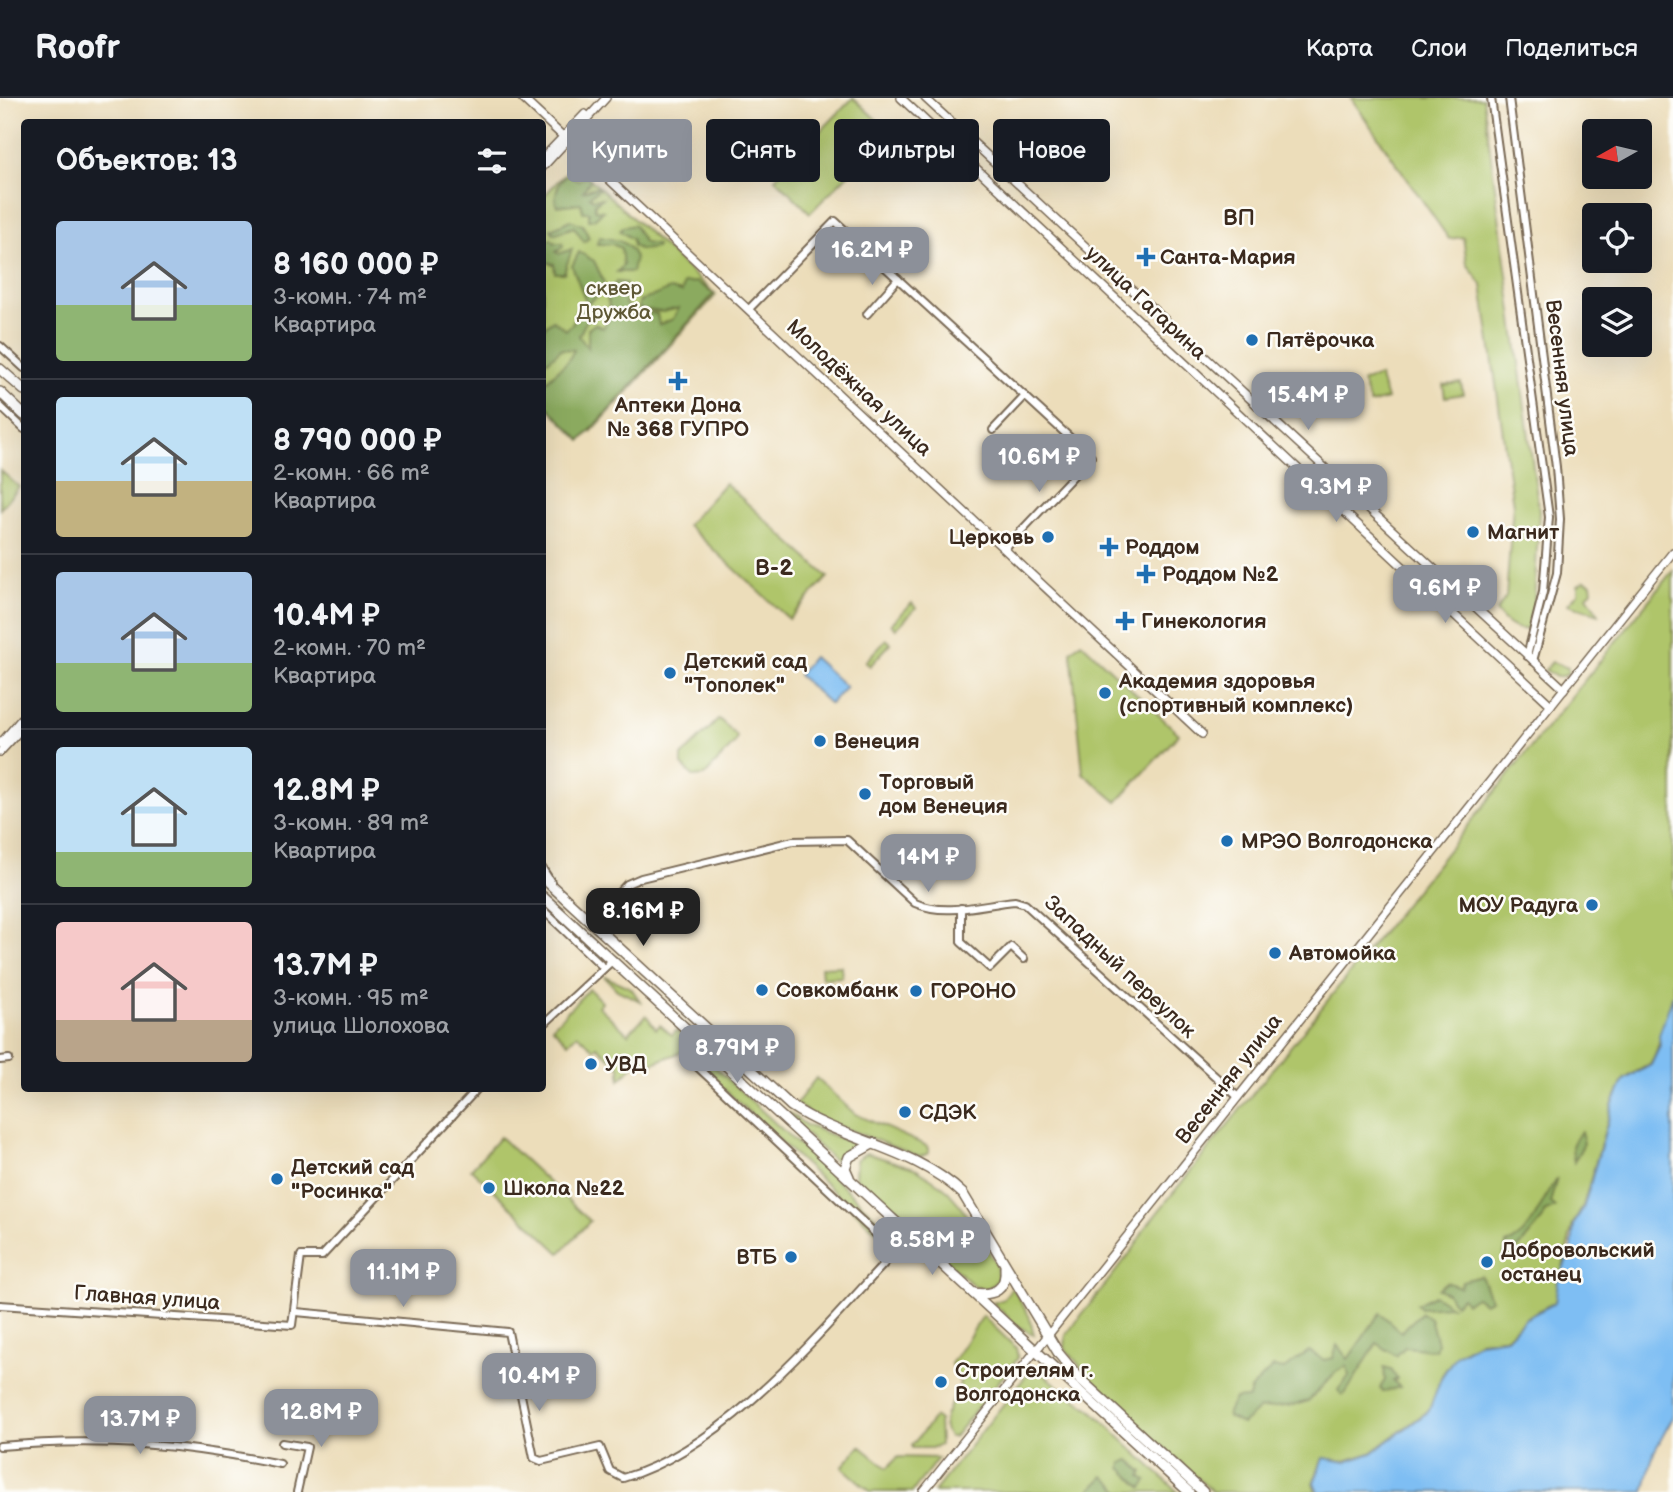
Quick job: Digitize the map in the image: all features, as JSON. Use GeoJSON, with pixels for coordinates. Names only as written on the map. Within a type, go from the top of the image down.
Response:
{"type":"FeatureCollection","features":[{"type":"Feature","properties":{"kind":"main road"},"geometry":{"type":"LineString","coordinates":[[0,369],[21,387]]}},
{"type":"Feature","properties":{"kind":"main road"},"geometry":{"type":"LineString","coordinates":[[0,392],[21,412]]}},
{"type":"Feature","properties":{"kind":"main road"},"geometry":{"type":"LineString","coordinates":[[546,880],[790,1106],[812,1120],[925,1164],[946,1177],[963,1194],[1049,1333],[1059,1354],[1080,1379],[1203,1492]]}},
{"type":"Feature","properties":{"kind":"main road"},"geometry":{"type":"LineString","coordinates":[[546,900],[1189,1492]]}},
{"type":"Feature","properties":{"kind":"main road"},"geometry":{"type":"LineString","coordinates":[[850,1181],[845,1168],[849,1157],[874,1143]]}},
{"type":"Feature","properties":{"kind":"main road"},"geometry":{"type":"LineString","coordinates":[[971,1293],[992,1294],[1000,1290],[1006,1276],[1005,1263]]}},
{"type":"Feature","properties":{"kind":"street","name":"Молодёжная улица"},"geometry":{"type":"LineString","coordinates":[[522,98],[545,119]]}},
{"type":"Feature","properties":{"kind":"street"},"geometry":{"type":"LineString","coordinates":[[546,163],[600,98]]}},
{"type":"Feature","properties":{"kind":"street"},"geometry":{"type":"LineString","coordinates":[[546,156],[606,98]]}},
{"type":"Feature","properties":{"kind":"street","name":"улица Гагарина"},"geometry":{"type":"LineString","coordinates":[[901,98],[1551,705]]}},
{"type":"Feature","properties":{"kind":"street","name":"улица Гагарина"},"geometry":{"type":"LineString","coordinates":[[925,98],[1564,689]]}},
{"type":"Feature","properties":{"kind":"street","name":"Весенняя улица"},"geometry":{"type":"LineString","coordinates":[[1491,98],[1549,517],[1544,592],[1530,659]]}},
{"type":"Feature","properties":{"kind":"street","name":"Весенняя улица"},"geometry":{"type":"LineString","coordinates":[[1509,98],[1556,467],[1560,519],[1554,594],[1530,659]]}},
{"type":"Feature","properties":{"kind":"street","name":"Молодёжная улица"},"geometry":{"type":"LineString","coordinates":[[546,120],[1202,734]]}},
{"type":"Feature","properties":{"kind":"street"},"geometry":{"type":"LineString","coordinates":[[750,308],[835,221],[1091,457],[1005,548]]}},
{"type":"Feature","properties":{"kind":"street"},"geometry":{"type":"LineString","coordinates":[[867,314],[898,279]]}},
{"type":"Feature","properties":{"kind":"street"},"geometry":{"type":"LineString","coordinates":[[0,346],[21,365]]}},
{"type":"Feature","properties":{"kind":"street"},"geometry":{"type":"LineString","coordinates":[[993,430],[1025,396]]}},
{"type":"Feature","properties":{"kind":"street"},"geometry":{"type":"LineString","coordinates":[[0,406],[21,426]]}},
{"type":"Feature","properties":{"kind":"street","name":"Весенняя улица"},"geometry":{"type":"LineString","coordinates":[[923,1492],[1673,552]]}},
{"type":"Feature","properties":{"kind":"street"},"geometry":{"type":"LineString","coordinates":[[1514,669],[1530,659]]}},
{"type":"Feature","properties":{"kind":"street"},"geometry":{"type":"LineString","coordinates":[[1527,682],[1540,668]]}},
{"type":"Feature","properties":{"kind":"street"},"geometry":{"type":"LineString","coordinates":[[0,744],[21,720]]}},
{"type":"Feature","properties":{"kind":"street"},"geometry":{"type":"LineString","coordinates":[[0,752],[21,729]]}},
{"type":"Feature","properties":{"kind":"street","name":"Западный переулок"},"geometry":{"type":"LineString","coordinates":[[592,921],[627,884],[641,878],[807,839],[847,840],[915,903],[928,909],[1015,901],[1025,904],[1238,1097]]}},
{"type":"Feature","properties":{"kind":"street"},"geometry":{"type":"LineString","coordinates":[[546,874],[554,887]]}},
{"type":"Feature","properties":{"kind":"street"},"geometry":{"type":"LineString","coordinates":[[961,908],[961,942],[990,968],[1011,947],[1024,958]]}},
{"type":"Feature","properties":{"kind":"street"},"geometry":{"type":"LineString","coordinates":[[546,913],[604,968]]}},
{"type":"Feature","properties":{"kind":"street"},"geometry":{"type":"LineString","coordinates":[[546,1022],[613,960]]}},
{"type":"Feature","properties":{"kind":"street"},"geometry":{"type":"LineString","coordinates":[[701,1043],[687,1056],[895,1252]]}},
{"type":"Feature","properties":{"kind":"street"},"geometry":{"type":"LineString","coordinates":[[0,1060],[9,1059]]}},
{"type":"Feature","properties":{"kind":"street"},"geometry":{"type":"LineString","coordinates":[[474,1092],[322,1256],[301,1256],[296,1312],[508,1332],[534,1458],[541,1461],[600,1447],[610,1471],[623,1478],[713,1433],[779,1376],[895,1252],[923,1249]]}},
{"type":"Feature","properties":{"kind":"street"},"geometry":{"type":"LineString","coordinates":[[895,1252],[896,1224]]}},
{"type":"Feature","properties":{"kind":"street","name":"Главная улица"},"geometry":{"type":"LineString","coordinates":[[0,1305],[292,1325],[296,1312]]}},
{"type":"Feature","properties":{"kind":"street"},"geometry":{"type":"LineString","coordinates":[[0,1446],[71,1442],[154,1443],[280,1464]]}},
{"type":"Feature","properties":{"kind":"street"},"geometry":{"type":"LineString","coordinates":[[282,1443],[307,1447],[297,1492]]}},
{"type":"Feature","properties":{"kind":"green space"},"geometry":{"type":"Polygon","coordinates":[[[853,98],[876,119],[834,119],[834,182],[841,182],[810,213],[779,182],[820,182],[820,132],[853,98]]]}},
{"type":"Feature","properties":{"kind":"green space"},"geometry":{"type":"Polygon","coordinates":[[[1351,98],[1483,98],[1539,511],[1534,604],[1527,629],[1509,624],[1496,611],[1506,597],[1513,505],[1482,285],[1467,264],[1463,237],[1449,239],[1351,98]]]}},
{"type":"Feature","properties":{"kind":"green space","name":"сквер Дружба"},"geometry":{"type":"Polygon","coordinates":[[[567,171],[567,182],[594,182],[716,295],[591,432],[546,391],[546,194],[567,171]]]}},
{"type":"Feature","properties":{"kind":"green space"},"geometry":{"type":"Polygon","coordinates":[[[567,176],[567,182],[589,182],[583,191],[597,187],[599,189],[590,196],[593,199],[602,198],[595,204],[595,210],[603,211],[589,220],[589,212],[583,212],[581,203],[557,206],[557,189],[567,176]]]}},
{"type":"Feature","properties":{"kind":"green space"},"geometry":{"type":"Polygon","coordinates":[[[570,220],[583,225],[589,238],[584,242],[574,227],[554,234],[551,229],[570,220]]]}},
{"type":"Feature","properties":{"kind":"green space"},"geometry":{"type":"Polygon","coordinates":[[[634,225],[644,243],[657,245],[656,248],[641,250],[633,246],[632,239],[620,231],[623,227],[634,225]]]}},
{"type":"Feature","properties":{"kind":"green space"},"geometry":{"type":"Polygon","coordinates":[[[599,237],[616,240],[629,247],[635,258],[632,272],[617,272],[623,266],[621,248],[612,244],[597,244],[599,237]]]}},
{"type":"Feature","properties":{"kind":"green space"},"geometry":{"type":"Polygon","coordinates":[[[551,239],[555,243],[562,243],[563,247],[556,252],[559,254],[572,249],[564,273],[555,273],[554,264],[546,262],[546,242],[551,239]]]}},
{"type":"Feature","properties":{"kind":"green space"},"geometry":{"type":"Polygon","coordinates":[[[579,252],[594,261],[604,282],[597,296],[587,304],[572,266],[579,252]]]}},
{"type":"Feature","properties":{"kind":"green space"},"geometry":{"type":"Polygon","coordinates":[[[616,282],[626,283],[625,304],[637,312],[657,314],[659,325],[673,319],[679,308],[663,312],[639,309],[639,302],[670,289],[682,292],[684,283],[697,282],[714,294],[581,441],[546,405],[546,381],[568,361],[574,350],[561,349],[546,361],[546,326],[553,320],[566,330],[573,323],[576,310],[586,308],[589,315],[579,336],[588,348],[588,329],[595,324],[603,328],[614,310],[609,307],[607,296],[616,282]]]}},
{"type":"Feature","properties":{"kind":"green space"},"geometry":{"type":"Polygon","coordinates":[[[1379,376],[1387,399],[1370,404],[1362,382],[1379,376]]]}},
{"type":"Feature","properties":{"kind":"green space"},"geometry":{"type":"Polygon","coordinates":[[[1461,383],[1463,394],[1445,397],[1443,385],[1461,383]]]}},
{"type":"Feature","properties":{"kind":"green space"},"geometry":{"type":"Polygon","coordinates":[[[0,470],[19,487],[0,509],[0,470]]]}},
{"type":"Feature","properties":{"kind":"green space"},"geometry":{"type":"Polygon","coordinates":[[[725,483],[828,577],[789,619],[687,525],[725,483]]]}},
{"type":"Feature","properties":{"kind":"green space"},"geometry":{"type":"Polygon","coordinates":[[[1673,570],[1673,993],[1656,1053],[1650,1064],[1624,1079],[1613,1102],[1583,1206],[1573,1224],[1555,1302],[1528,1316],[1506,1337],[1480,1341],[1457,1354],[1442,1375],[1429,1410],[1371,1453],[1345,1461],[1323,1458],[1313,1483],[1316,1492],[1213,1492],[1103,1394],[1065,1348],[1066,1335],[1134,1248],[1145,1228],[1673,570]]]}},
{"type":"Feature","properties":{"kind":"green space"},"geometry":{"type":"Polygon","coordinates":[[[1585,581],[1591,584],[1592,590],[1587,596],[1599,614],[1568,604],[1578,593],[1578,585],[1585,581]]]}},
{"type":"Feature","properties":{"kind":"green space"},"geometry":{"type":"Polygon","coordinates":[[[912,603],[916,608],[896,629],[891,624],[912,603]]]}},
{"type":"Feature","properties":{"kind":"green space"},"geometry":{"type":"Polygon","coordinates":[[[886,639],[891,643],[870,666],[865,662],[886,639]]]}},
{"type":"Feature","properties":{"kind":"green space","name":"Академия здоровья (спортивный комплекс)"},"geometry":{"type":"Polygon","coordinates":[[[1081,642],[1179,734],[1117,802],[1083,773],[1071,651],[1081,642]]]}},
{"type":"Feature","properties":{"kind":"green space"},"geometry":{"type":"Polygon","coordinates":[[[1552,662],[1568,668],[1567,675],[1556,677],[1545,670],[1552,662]]]}},
{"type":"Feature","properties":{"kind":"green space"},"geometry":{"type":"Polygon","coordinates":[[[719,719],[737,736],[735,743],[704,776],[694,777],[682,765],[682,756],[719,719]]]}},
{"type":"Feature","properties":{"kind":"green space"},"geometry":{"type":"Polygon","coordinates":[[[841,966],[842,977],[822,978],[821,967],[841,966]]]}},
{"type":"Feature","properties":{"kind":"green space"},"geometry":{"type":"Polygon","coordinates":[[[604,976],[631,988],[640,1001],[617,990],[604,976]]]}},
{"type":"Feature","properties":{"kind":"green space"},"geometry":{"type":"Polygon","coordinates":[[[589,989],[602,1002],[598,1006],[628,1034],[646,1015],[656,1029],[660,1025],[672,1035],[677,1030],[692,1048],[645,1066],[638,1060],[620,1080],[620,1067],[597,1046],[594,1049],[577,1034],[568,1043],[552,1027],[589,989]]]}},
{"type":"Feature","properties":{"kind":"green space"},"geometry":{"type":"Polygon","coordinates":[[[696,1056],[703,1056],[890,1230],[892,1240],[888,1242],[694,1061],[696,1056]]]}},
{"type":"Feature","properties":{"kind":"green space"},"geometry":{"type":"Polygon","coordinates":[[[816,1078],[855,1114],[927,1146],[929,1153],[920,1157],[815,1117],[796,1104],[816,1078]]]}},
{"type":"Feature","properties":{"kind":"green space"},"geometry":{"type":"Polygon","coordinates":[[[789,1113],[806,1125],[855,1144],[845,1151],[840,1166],[787,1117],[789,1113]]]}},
{"type":"Feature","properties":{"kind":"green space"},"geometry":{"type":"Polygon","coordinates":[[[1581,1131],[1584,1143],[1574,1162],[1572,1145],[1581,1131]]]}},
{"type":"Feature","properties":{"kind":"green space"},"geometry":{"type":"Polygon","coordinates":[[[500,1137],[590,1221],[560,1253],[471,1169],[500,1137]]]}},
{"type":"Feature","properties":{"kind":"green space"},"geometry":{"type":"Polygon","coordinates":[[[866,1153],[917,1169],[945,1188],[960,1205],[996,1264],[998,1278],[994,1284],[985,1288],[974,1286],[855,1177],[856,1160],[866,1153]]]}},
{"type":"Feature","properties":{"kind":"green space"},"geometry":{"type":"Polygon","coordinates":[[[1557,1178],[1550,1203],[1555,1207],[1544,1212],[1543,1219],[1512,1256],[1504,1256],[1506,1244],[1515,1240],[1530,1225],[1557,1178]]]}},
{"type":"Feature","properties":{"kind":"green space"},"geometry":{"type":"Polygon","coordinates":[[[1481,1276],[1491,1300],[1484,1303],[1476,1297],[1466,1303],[1462,1297],[1455,1304],[1447,1293],[1438,1289],[1446,1282],[1460,1287],[1462,1281],[1481,1276]]]}},
{"type":"Feature","properties":{"kind":"green space"},"geometry":{"type":"Polygon","coordinates":[[[1012,1287],[1029,1316],[1034,1335],[1016,1325],[993,1303],[1004,1299],[1012,1287]]]}},
{"type":"Feature","properties":{"kind":"green space"},"geometry":{"type":"Polygon","coordinates":[[[1434,1295],[1451,1306],[1421,1308],[1417,1304],[1434,1295]]]}},
{"type":"Feature","properties":{"kind":"green space"},"geometry":{"type":"Polygon","coordinates":[[[1380,1313],[1401,1332],[1421,1313],[1430,1318],[1437,1343],[1435,1350],[1405,1347],[1396,1356],[1377,1343],[1345,1394],[1342,1395],[1338,1390],[1349,1376],[1347,1366],[1337,1371],[1308,1401],[1259,1409],[1242,1424],[1228,1417],[1227,1412],[1235,1399],[1249,1398],[1251,1389],[1273,1367],[1284,1369],[1309,1351],[1324,1360],[1333,1358],[1337,1345],[1348,1359],[1380,1313]]]}},
{"type":"Feature","properties":{"kind":"green space"},"geometry":{"type":"Polygon","coordinates":[[[983,1316],[1016,1348],[1018,1358],[954,1437],[949,1437],[945,1430],[945,1416],[960,1382],[951,1364],[983,1316]]]}},
{"type":"Feature","properties":{"kind":"green space"},"geometry":{"type":"Polygon","coordinates":[[[1384,1367],[1391,1369],[1397,1379],[1393,1381],[1400,1387],[1383,1392],[1380,1388],[1385,1380],[1384,1367]]]}},
{"type":"Feature","properties":{"kind":"green space"},"geometry":{"type":"Polygon","coordinates":[[[1037,1370],[1090,1409],[1178,1492],[934,1492],[1025,1377],[1037,1370]]]}},
{"type":"Feature","properties":{"kind":"green space"},"geometry":{"type":"Polygon","coordinates":[[[935,1417],[939,1420],[940,1445],[934,1448],[912,1448],[912,1445],[935,1417]]]}},
{"type":"Feature","properties":{"kind":"green space"},"geometry":{"type":"Polygon","coordinates":[[[860,1446],[887,1468],[898,1457],[938,1458],[912,1492],[871,1492],[842,1467],[860,1446]]]}},
{"type":"Feature","properties":{"kind":"green space"},"geometry":{"type":"Polygon","coordinates":[[[1130,1460],[1143,1472],[1141,1476],[1147,1481],[1142,1488],[1121,1468],[1122,1463],[1130,1460]]]}},
{"type":"Feature","properties":{"kind":"green space"},"geometry":{"type":"Polygon","coordinates":[[[1104,1476],[1122,1492],[1088,1492],[1104,1476]]]}},
{"type":"Feature","properties":{"kind":"water"},"geometry":{"type":"Polygon","coordinates":[[[813,657],[846,687],[830,704],[798,675],[813,657]]]}},
{"type":"Feature","properties":{"kind":"water"},"geometry":{"type":"Polygon","coordinates":[[[1673,995],[1673,1417],[1654,1452],[1644,1492],[1318,1492],[1314,1482],[1324,1458],[1346,1462],[1372,1453],[1429,1411],[1441,1378],[1456,1355],[1480,1342],[1507,1338],[1526,1318],[1555,1303],[1558,1281],[1572,1247],[1574,1224],[1584,1206],[1613,1103],[1624,1080],[1651,1065],[1660,1046],[1659,1035],[1673,995]]]}},
{"type":"Feature","properties":{"kind":"place","name":"Санта-Мария"},"geometry":{"type":"Point","coordinates":[1146,257]}},
{"type":"Feature","properties":{"kind":"place","name":"Пятёрочка"},"geometry":{"type":"Point","coordinates":[1252,340]}},
{"type":"Feature","properties":{"kind":"place","name":"Аптеки Дона № 368 ГУПРО"},"geometry":{"type":"Point","coordinates":[678,381]}},
{"type":"Feature","properties":{"kind":"place","name":"Магнит"},"geometry":{"type":"Point","coordinates":[1473,532]}},
{"type":"Feature","properties":{"kind":"place","name":"Церковь"},"geometry":{"type":"Point","coordinates":[1048,537]}},
{"type":"Feature","properties":{"kind":"place","name":"Роддом"},"geometry":{"type":"Point","coordinates":[1109,547]}},
{"type":"Feature","properties":{"kind":"place","name":"Роддом №2"},"geometry":{"type":"Point","coordinates":[1146,574]}},
{"type":"Feature","properties":{"kind":"place","name":"Гинекология"},"geometry":{"type":"Point","coordinates":[1125,621]}},
{"type":"Feature","properties":{"kind":"place","name":"Детский сад \"Тополек\""},"geometry":{"type":"Point","coordinates":[670,673]}},
{"type":"Feature","properties":{"kind":"place","name":"Академия здоровья (спортивный комплекс)"},"geometry":{"type":"Point","coordinates":[1105,693]}},
{"type":"Feature","properties":{"kind":"place","name":"Венеция"},"geometry":{"type":"Point","coordinates":[820,741]}},
{"type":"Feature","properties":{"kind":"place","name":"Торговый дом Венеция"},"geometry":{"type":"Point","coordinates":[865,794]}},
{"type":"Feature","properties":{"kind":"place","name":"МРЭО Волгодонска"},"geometry":{"type":"Point","coordinates":[1227,841]}},
{"type":"Feature","properties":{"kind":"place","name":"МОУ Радуга"},"geometry":{"type":"Point","coordinates":[1592,905]}},
{"type":"Feature","properties":{"kind":"place","name":"Автомойка"},"geometry":{"type":"Point","coordinates":[1275,953]}},
{"type":"Feature","properties":{"kind":"place","name":"Совкомбанк"},"geometry":{"type":"Point","coordinates":[762,990]}},
{"type":"Feature","properties":{"kind":"place","name":"ГОРОНО"},"geometry":{"type":"Point","coordinates":[916,991]}},
{"type":"Feature","properties":{"kind":"place","name":"УВД"},"geometry":{"type":"Point","coordinates":[591,1064]}},
{"type":"Feature","properties":{"kind":"place","name":"СДЭК"},"geometry":{"type":"Point","coordinates":[905,1112]}},
{"type":"Feature","properties":{"kind":"place","name":"Детский сад \"Росинка\""},"geometry":{"type":"Point","coordinates":[277,1179]}},
{"type":"Feature","properties":{"kind":"place","name":"Школа №22"},"geometry":{"type":"Point","coordinates":[489,1188]}},
{"type":"Feature","properties":{"kind":"place","name":"ВТБ"},"geometry":{"type":"Point","coordinates":[791,1257]}},
{"type":"Feature","properties":{"kind":"place","name":"Добровольский останец"},"geometry":{"type":"Point","coordinates":[1487,1262]}},
{"type":"Feature","properties":{"kind":"place","name":"Строителям г. Волгодонска"},"geometry":{"type":"Point","coordinates":[941,1382]}},
{"type":"Feature","properties":{"kind":"district","name":"ВП"},"geometry":{"type":"Point","coordinates":[1239,218]}},
{"type":"Feature","properties":{"kind":"district","name":"В-2"},"geometry":{"type":"Point","coordinates":[774,568]}}]}
